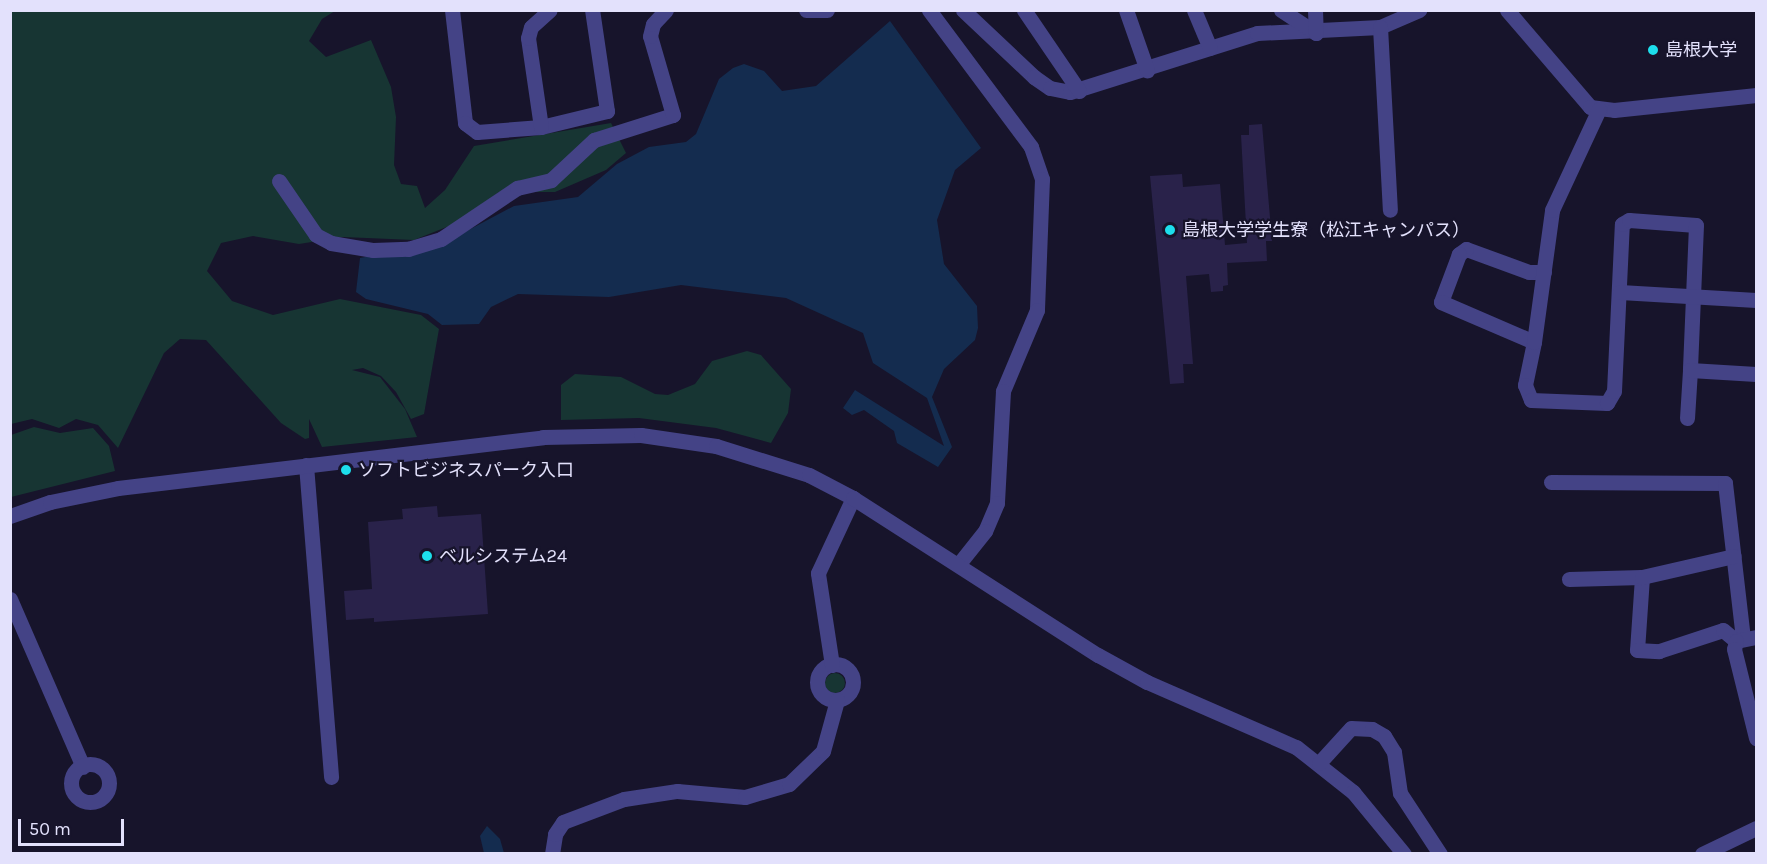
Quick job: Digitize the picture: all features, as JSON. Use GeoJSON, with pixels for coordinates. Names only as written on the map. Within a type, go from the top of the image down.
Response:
{"type":"FeatureCollection","features":[{"type":"Feature","properties":{"kind":"street"},"geometry":{"type":"LineString","coordinates":[[452,10],[467,127],[477,132],[541,127],[607,111],[592,10]]}},
{"type":"Feature","properties":{"kind":"street"},"geometry":{"type":"LineString","coordinates":[[541,127],[528,38],[531,27],[550,10]]}},
{"type":"Feature","properties":{"kind":"street"},"geometry":{"type":"LineString","coordinates":[[279,181],[316,236],[331,243],[373,250],[408,249],[441,239],[517,188],[551,180],[594,140],[673,115],[650,36],[653,24],[666,10]]}},
{"type":"Feature","properties":{"kind":"street"},"geometry":{"type":"LineString","coordinates":[[806,10],[827,10]]}},
{"type":"Feature","properties":{"kind":"street"},"geometry":{"type":"LineString","coordinates":[[929,10],[1031,147],[1042,179],[1037,310],[1003,391],[997,503],[985,531],[958,566]]}},
{"type":"Feature","properties":{"kind":"street"},"geometry":{"type":"LineString","coordinates":[[963,10],[1034,77],[1050,88],[1079,92],[1210,48],[1269,31],[1316,33],[1380,27],[1412,12]]}},
{"type":"Feature","properties":{"kind":"street"},"geometry":{"type":"LineString","coordinates":[[1024,10],[1079,92]]}},
{"type":"Feature","properties":{"kind":"street"},"geometry":{"type":"LineString","coordinates":[[1126,10],[1147,70]]}},
{"type":"Feature","properties":{"kind":"street"},"geometry":{"type":"LineString","coordinates":[[1194,10],[1210,48]]}},
{"type":"Feature","properties":{"kind":"street"},"geometry":{"type":"LineString","coordinates":[[1281,10],[1316,33]]}},
{"type":"Feature","properties":{"kind":"street"},"geometry":{"type":"LineString","coordinates":[[1315,10],[1316,33]]}},
{"type":"Feature","properties":{"kind":"street"},"geometry":{"type":"LineString","coordinates":[[1507,10],[1582,102],[1599,109],[1756,95]]}},
{"type":"Feature","properties":{"kind":"street"},"geometry":{"type":"LineString","coordinates":[[1380,27],[1390,210]]}},
{"type":"Feature","properties":{"kind":"street"},"geometry":{"type":"LineString","coordinates":[[1599,109],[1552,210],[1534,342],[1525,385],[1531,400],[1611,401],[1625,221],[1693,224],[1697,229],[1695,297],[1687,418]]}},
{"type":"Feature","properties":{"kind":"street"},"geometry":{"type":"LineString","coordinates":[[1534,342],[1445,307],[1441,298],[1459,254],[1466,249],[1528,272],[1544,272]]}},
{"type":"Feature","properties":{"kind":"street"},"geometry":{"type":"LineString","coordinates":[[1620,292],[1756,300]]}},
{"type":"Feature","properties":{"kind":"street"},"geometry":{"type":"LineString","coordinates":[[1690,370],[1756,374]]}},
{"type":"Feature","properties":{"kind":"street"},"geometry":{"type":"LineString","coordinates":[[10,516],[51,502],[118,488],[543,437],[641,435],[754,457],[809,476],[853,498],[1117,666],[1270,733],[1319,763],[1361,800],[1404,854]]}},
{"type":"Feature","properties":{"kind":"street"},"geometry":{"type":"LineString","coordinates":[[306,465],[331,777]]}},
{"type":"Feature","properties":{"kind":"street"},"geometry":{"type":"LineString","coordinates":[[1551,482],[1722,482],[1727,488],[1745,639]]}},
{"type":"Feature","properties":{"kind":"street"},"geometry":{"type":"LineString","coordinates":[[832,665],[818,573],[853,498]]}},
{"type":"Feature","properties":{"kind":"street"},"geometry":{"type":"LineString","coordinates":[[1569,579],[1642,577],[1734,556]]}},
{"type":"Feature","properties":{"kind":"street"},"geometry":{"type":"LineString","coordinates":[[1642,577],[1637,650],[1659,651],[1723,630],[1745,639]]}},
{"type":"Feature","properties":{"kind":"street"},"geometry":{"type":"LineString","coordinates":[[10,599],[83,767]]}},
{"type":"Feature","properties":{"kind":"street"},"geometry":{"type":"LineString","coordinates":[[1745,639],[1734,649],[1756,738]]}},
{"type":"Feature","properties":{"kind":"street"},"geometry":{"type":"LineString","coordinates":[[552,854],[555,834],[563,822],[624,799],[677,791],[745,797],[789,784],[824,751],[837,700],[850,692],[852,679],[845,668],[832,665],[820,672],[818,686],[825,697],[837,700]]}},
{"type":"Feature","properties":{"kind":"street"},"geometry":{"type":"LineString","coordinates":[[1319,763],[1341,734],[1352,728],[1372,729],[1384,736],[1394,752],[1400,793],[1440,854]]}},
{"type":"Feature","properties":{"kind":"street"},"geometry":{"type":"LineString","coordinates":[[1702,854],[1756,828]]}},
{"type":"Feature","properties":{"kind":"green space"},"geometry":{"type":"Polygon","coordinates":[[[11,11],[335,11],[322,19],[309,41],[326,57],[371,40],[391,87],[396,117],[394,165],[401,184],[417,186],[425,208],[445,190],[474,146],[611,123],[626,153],[606,170],[555,192],[499,192],[454,224],[414,240],[343,237],[299,244],[253,236],[221,243],[207,271],[232,301],[273,315],[340,299],[421,315],[439,329],[424,414],[411,419],[396,392],[381,376],[363,368],[352,370],[380,377],[405,409],[417,437],[322,447],[309,419],[309,438],[305,439],[281,423],[206,340],[180,339],[164,353],[118,448],[98,425],[76,419],[59,428],[32,419],[11,424],[11,11]]]}},
{"type":"Feature","properties":{"kind":"green space"},"geometry":{"type":"Polygon","coordinates":[[[747,351],[761,355],[791,389],[788,413],[771,443],[716,428],[639,418],[561,420],[561,385],[575,374],[621,377],[655,394],[668,395],[695,384],[712,361],[747,351]]]}},
{"type":"Feature","properties":{"kind":"green space"},"geometry":{"type":"Polygon","coordinates":[[[34,427],[60,433],[93,428],[109,446],[115,471],[11,497],[11,435],[34,427]]]}},
{"type":"Feature","properties":{"kind":"green space"},"geometry":{"type":"Polygon","coordinates":[[[831,673],[839,673],[845,679],[845,687],[839,693],[831,693],[825,687],[825,679],[831,673]]]}},
{"type":"Feature","properties":{"kind":"water"},"geometry":{"type":"Polygon","coordinates":[[[890,21],[981,148],[955,170],[937,220],[944,264],[977,306],[978,328],[975,340],[944,369],[932,397],[952,447],[938,467],[897,443],[894,431],[864,410],[852,415],[843,408],[855,390],[944,446],[927,398],[873,363],[863,333],[786,298],[681,285],[609,297],[518,294],[491,307],[479,324],[442,325],[428,314],[366,299],[356,292],[360,258],[448,241],[514,206],[578,197],[617,164],[649,147],[686,142],[696,134],[719,79],[733,68],[744,64],[764,71],[782,91],[816,86],[890,21]]]}},
{"type":"Feature","properties":{"kind":"water"},"geometry":{"type":"Polygon","coordinates":[[[487,826],[500,839],[504,853],[484,853],[480,836],[487,826]]]}},
{"type":"Feature","properties":{"kind":"building"},"geometry":{"type":"Polygon","coordinates":[[[1262,124],[1272,241],[1266,241],[1267,261],[1227,263],[1228,285],[1223,286],[1223,291],[1211,292],[1209,274],[1186,276],[1193,364],[1183,364],[1184,383],[1170,384],[1150,176],[1182,174],[1183,187],[1220,184],[1225,245],[1247,243],[1241,135],[1249,135],[1249,125],[1262,124]]]}},
{"type":"Feature","properties":{"kind":"building","name":"ベルシステム24"},"geometry":{"type":"Polygon","coordinates":[[[437,506],[438,517],[481,514],[488,614],[374,622],[374,618],[346,620],[344,591],[372,589],[368,522],[403,519],[402,509],[437,506]]]}},
{"type":"Feature","properties":{"kind":"place","name":"島根大学"},"geometry":{"type":"Point","coordinates":[1653,50]}},
{"type":"Feature","properties":{"kind":"place","name":"島根大学学生寮（松江キャンパス）"},"geometry":{"type":"Point","coordinates":[1170,230]}},
{"type":"Feature","properties":{"kind":"place","name":"ソフトビジネスパーク入口"},"geometry":{"type":"Point","coordinates":[346,470]}},
{"type":"Feature","properties":{"kind":"place","name":"ベルシステム24"},"geometry":{"type":"Point","coordinates":[427,556]}}]}
